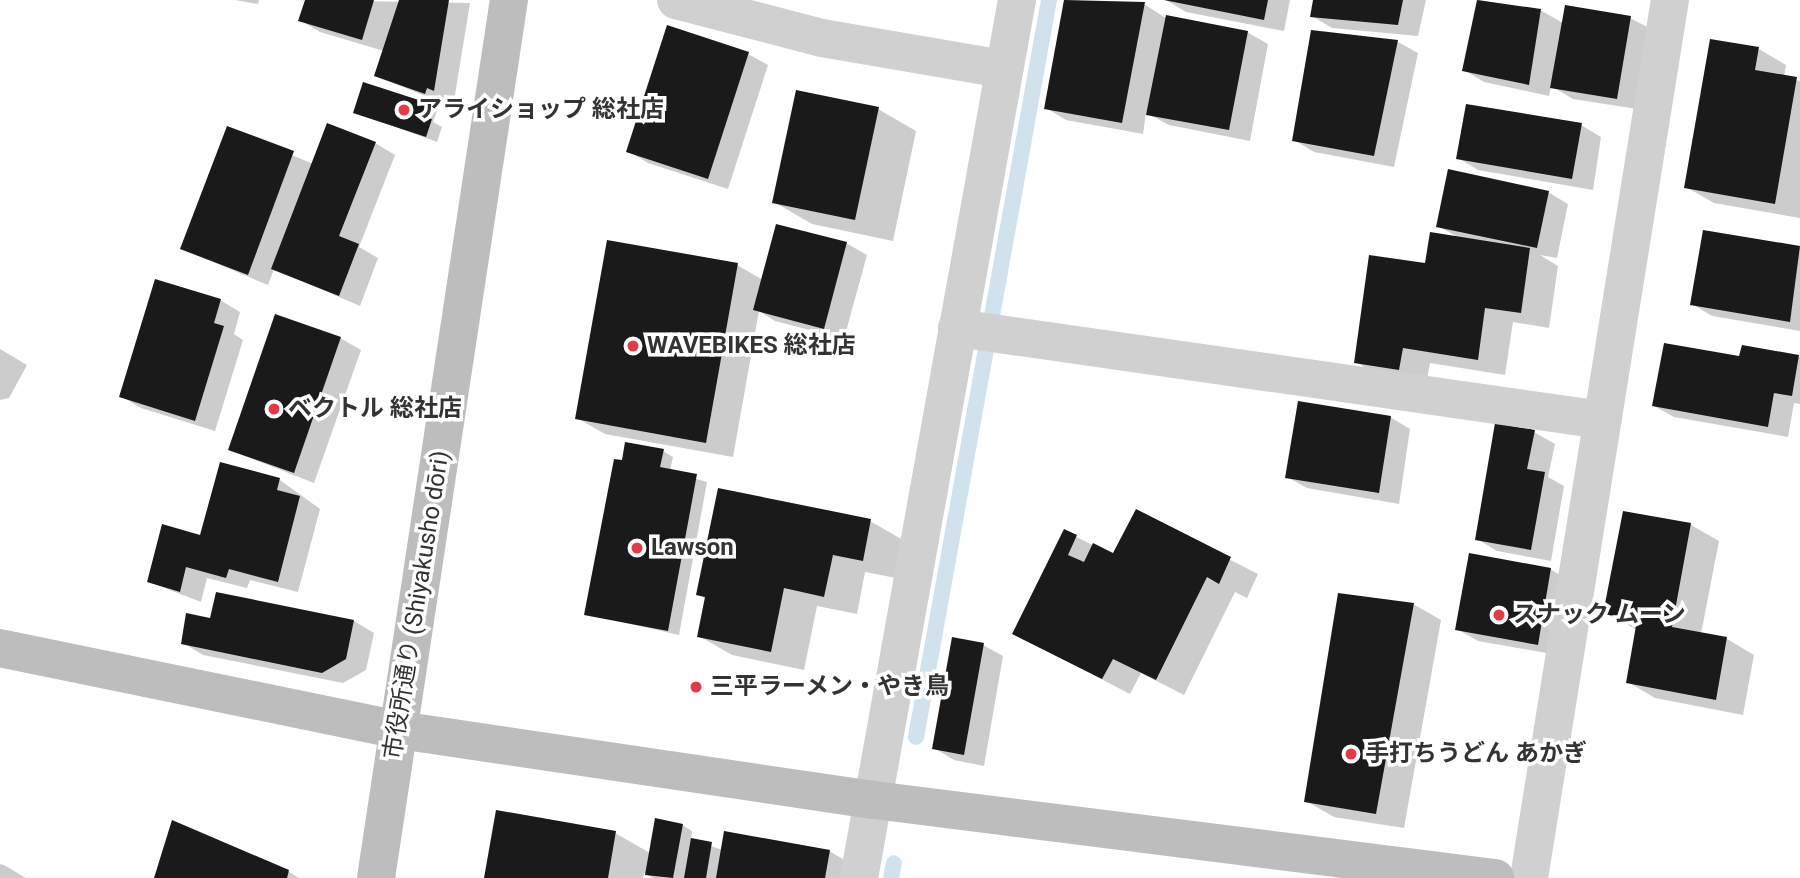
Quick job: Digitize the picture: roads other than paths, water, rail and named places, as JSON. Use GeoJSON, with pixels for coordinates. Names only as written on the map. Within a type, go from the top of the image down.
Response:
{"type":"FeatureCollection","features":[{"type":"Feature","properties":{"kind":"street","name":"市役所通り (Shiyakusho dōri)"},"geometry":{"type":"LineString","coordinates":[[376,878],[509,0]]}},
{"type":"Feature","properties":{"kind":"street"},"geometry":{"type":"LineString","coordinates":[[676,0],[821,38],[1004,69]]}},
{"type":"Feature","properties":{"kind":"street"},"geometry":{"type":"LineString","coordinates":[[859,878],[979,331],[1004,69],[1017,0]]}},
{"type":"Feature","properties":{"kind":"street"},"geometry":{"type":"LineString","coordinates":[[1530,878],[1670,0]]}},
{"type":"Feature","properties":{"kind":"street"},"geometry":{"type":"LineString","coordinates":[[979,331],[1602,420]]}},
{"type":"Feature","properties":{"kind":"street"},"geometry":{"type":"LineString","coordinates":[[0,648],[398,730],[874,800],[1301,871],[1495,878]]}},
{"type":"Feature","properties":{"kind":"waterway"},"geometry":{"type":"LineString","coordinates":[[916,737],[1049,0]]}},
{"type":"Feature","properties":{"kind":"waterway"},"geometry":{"type":"LineString","coordinates":[[891,878],[894,863]]}},
{"type":"Feature","properties":{"kind":"place","name":"アライショップ 総社店"},"geometry":{"type":"Point","coordinates":[404,110]}},
{"type":"Feature","properties":{"kind":"place","name":"WAVEBIKES 総社店"},"geometry":{"type":"Point","coordinates":[633,346]}},
{"type":"Feature","properties":{"kind":"place","name":"ベクトル 総社店"},"geometry":{"type":"Point","coordinates":[274,409]}},
{"type":"Feature","properties":{"kind":"place","name":"Lawson"},"geometry":{"type":"Point","coordinates":[637,548]}},
{"type":"Feature","properties":{"kind":"place","name":"スナック ムーン"},"geometry":{"type":"Point","coordinates":[1499,615]}},
{"type":"Feature","properties":{"kind":"place","name":"三平ラーメン・やき鳥"},"geometry":{"type":"Point","coordinates":[696,687]}},
{"type":"Feature","properties":{"kind":"place","name":"手打ちうどん あかぎ"},"geometry":{"type":"Point","coordinates":[1351,754]}}]}
